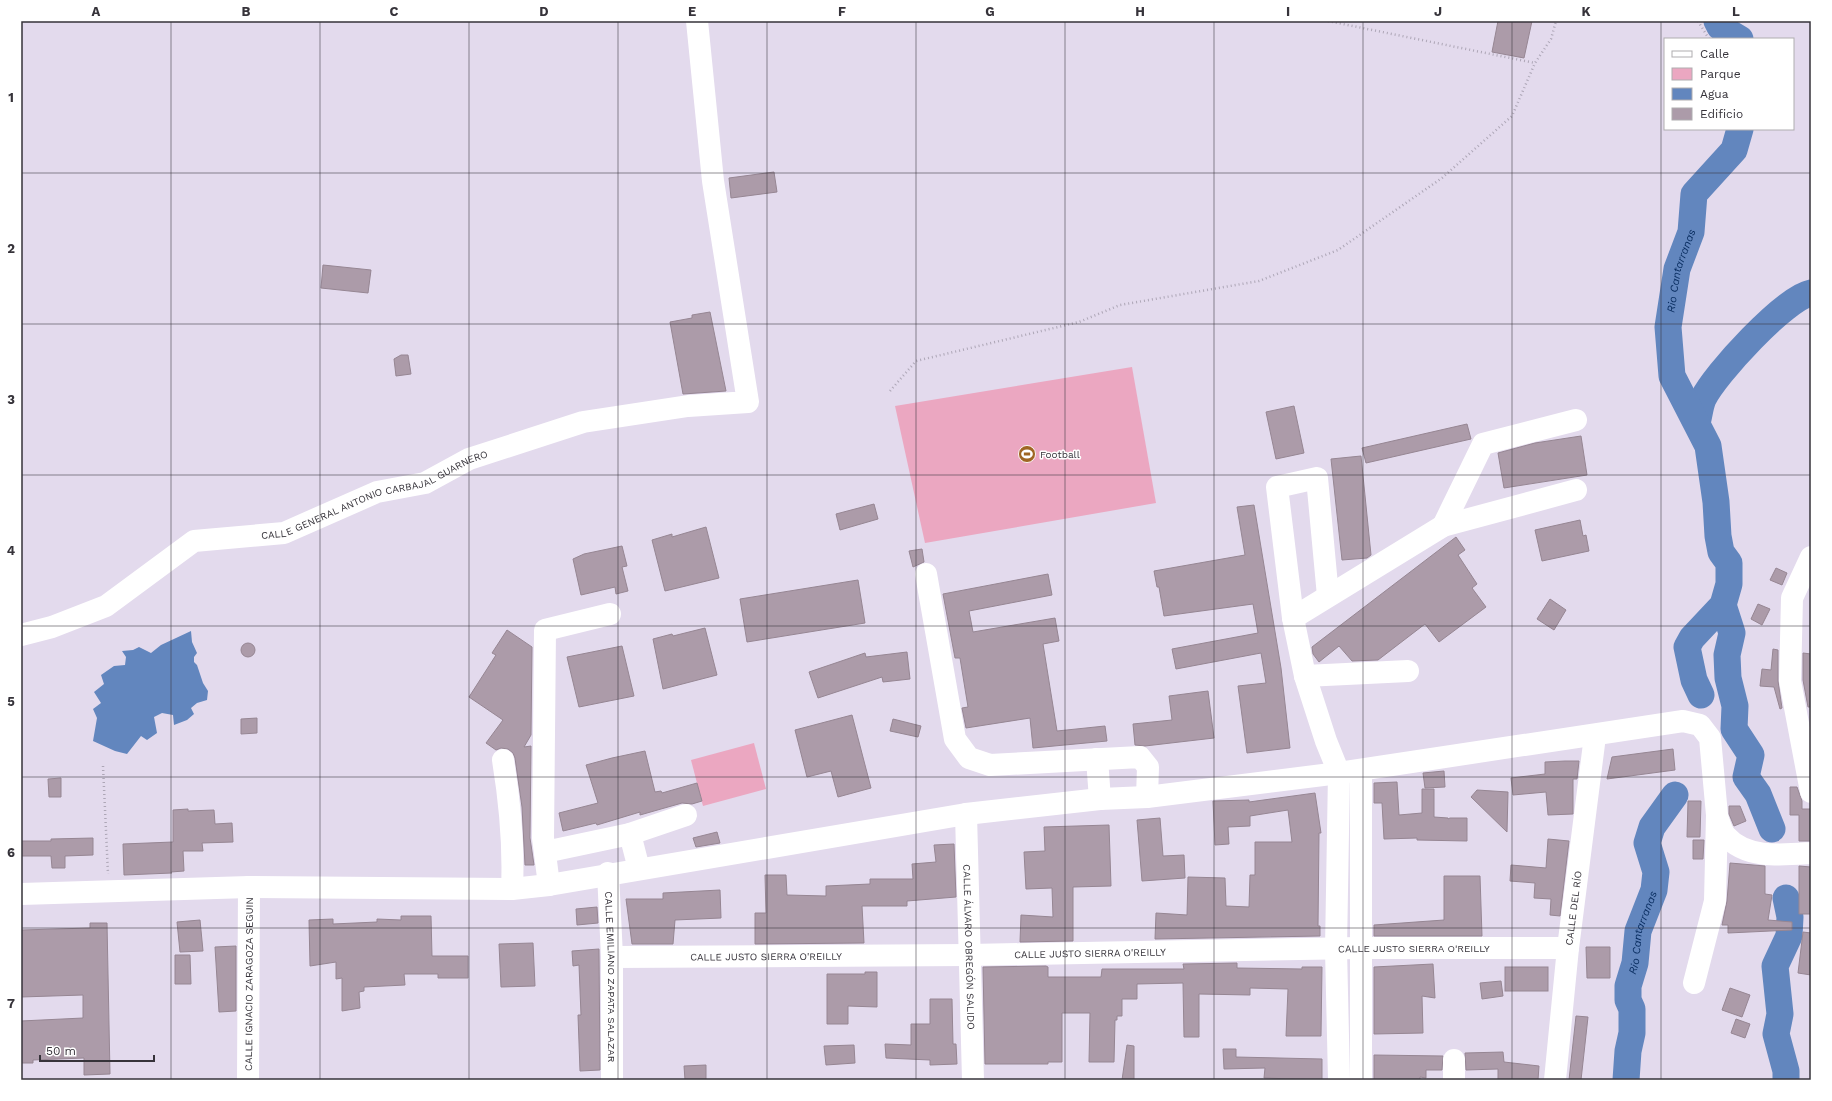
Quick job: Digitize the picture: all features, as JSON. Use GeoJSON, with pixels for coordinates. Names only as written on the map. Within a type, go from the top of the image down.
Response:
{"type":"FeatureCollection","features":[{"type":"Feature","properties":{"kind":"street","name":"CALLE GENERAL ANTONIO CARBAJAL GUARNERO"},"geometry":{"type":"LineString","coordinates":[[21,635],[52,627],[106,606],[194,541],[284,533],[377,492],[425,483],[469,459],[583,422],[688,406],[748,402],[714,181],[697,21]]}},
{"type":"Feature","properties":{"kind":"street"},"geometry":{"type":"LineString","coordinates":[[1443,526],[1483,444],[1576,420]]}},
{"type":"Feature","properties":{"kind":"street"},"geometry":{"type":"LineString","coordinates":[[1328,596],[1317,478],[1277,487],[1293,618],[1305,676],[1326,741],[1339,773],[1336,949],[1339,1080]]}},
{"type":"Feature","properties":{"kind":"street"},"geometry":{"type":"LineString","coordinates":[[1293,618],[1443,526],[1576,490]]}},
{"type":"Feature","properties":{"kind":"street"},"geometry":{"type":"LineString","coordinates":[[1811,557],[1792,598],[1790,680],[1811,792]]}},
{"type":"Feature","properties":{"kind":"street"},"geometry":{"type":"LineString","coordinates":[[926,574],[955,738],[969,758],[990,765],[1140,757],[1148,767],[1147,796]]}},
{"type":"Feature","properties":{"kind":"street"},"geometry":{"type":"LineString","coordinates":[[549,885],[546,852],[543,838],[544,630],[610,614]]}},
{"type":"Feature","properties":{"kind":"street"},"geometry":{"type":"LineString","coordinates":[[1305,676],[1408,671]]}},
{"type":"Feature","properties":{"kind":"street"},"geometry":{"type":"LineString","coordinates":[[21,894],[249,887],[512,889],[549,885],[608,873],[966,814],[1100,799],[1147,796],[1339,773],[1595,736],[1683,721],[1700,725],[1710,738],[1717,815],[1715,901],[1694,984]]}},
{"type":"Feature","properties":{"kind":"street","name":"CALLE DEL RÍO"},"geometry":{"type":"LineString","coordinates":[[1555,1080],[1568,948],[1595,736]]}},
{"type":"Feature","properties":{"kind":"street"},"geometry":{"type":"LineString","coordinates":[[1097,759],[1100,799]]}},
{"type":"Feature","properties":{"kind":"street"},"geometry":{"type":"LineString","coordinates":[[503,760],[512,826],[512,889]]}},
{"type":"Feature","properties":{"kind":"street"},"geometry":{"type":"LineString","coordinates":[[1361,770],[1361,1080]]}},
{"type":"Feature","properties":{"kind":"street","name":"CALLE ÁLVARO OBREGÓN SALIDO"},"geometry":{"type":"LineString","coordinates":[[966,814],[973,1080]]}},
{"type":"Feature","properties":{"kind":"street"},"geometry":{"type":"LineString","coordinates":[[546,852],[630,834],[686,815]]}},
{"type":"Feature","properties":{"kind":"street"},"geometry":{"type":"LineString","coordinates":[[1717,815],[1725,835],[1745,850],[1765,854],[1807,853]]}},
{"type":"Feature","properties":{"kind":"street"},"geometry":{"type":"LineString","coordinates":[[630,834],[639,868]]}},
{"type":"Feature","properties":{"kind":"street","name":"CALLE EMILIANO ZAPATA SALAZAR"},"geometry":{"type":"LineString","coordinates":[[608,873],[612,957],[612,1080]]}},
{"type":"Feature","properties":{"kind":"street","name":"CALLE IGNACIO ZARAGOZA SEGUIN"},"geometry":{"type":"LineString","coordinates":[[248,1080],[249,887]]}},
{"type":"Feature","properties":{"kind":"street","name":"CALLE JUSTO SIERRA O'REILLY"},"geometry":{"type":"LineString","coordinates":[[612,957],[969,955],[1360,948],[1568,948]]}},
{"type":"Feature","properties":{"kind":"path"},"geometry":{"type":"LineString","coordinates":[[1328,21],[1535,63]]}},
{"type":"Feature","properties":{"kind":"path"},"geometry":{"type":"LineString","coordinates":[[890,391],[916,361],[1079,322],[1120,305],[1259,281],[1338,250],[1442,178],[1512,116],[1535,63],[1551,39],[1556,21]]}},
{"type":"Feature","properties":{"kind":"path"},"geometry":{"type":"LineString","coordinates":[[1698,21],[1708,38]]}},
{"type":"Feature","properties":{"kind":"path"},"geometry":{"type":"LineString","coordinates":[[103,766],[108,892]]}},
{"type":"Feature","properties":{"kind":"green space","name":"Football"},"geometry":{"type":"Polygon","coordinates":[[[1132,367],[1156,503],[925,543],[895,406],[1132,367]]]}},
{"type":"Feature","properties":{"kind":"green space"},"geometry":{"type":"Polygon","coordinates":[[[754,743],[766,789],[703,806],[691,760],[754,743]]]}},
{"type":"Feature","properties":{"kind":"water"},"geometry":{"type":"Polygon","coordinates":[[[191,631],[192,642],[197,653],[194,657],[194,662],[197,665],[203,683],[208,691],[207,700],[197,703],[191,708],[194,714],[187,720],[174,725],[173,715],[162,713],[154,717],[157,733],[147,740],[141,736],[127,754],[115,751],[93,741],[97,718],[93,709],[101,703],[94,692],[104,684],[101,675],[114,666],[125,665],[126,657],[122,651],[133,650],[139,647],[151,653],[161,645],[191,631]]]}},
{"type":"Feature","properties":{"kind":"building"},"geometry":{"type":"Polygon","coordinates":[[[1498,21],[1532,21],[1524,58],[1492,52],[1498,21]]]}},
{"type":"Feature","properties":{"kind":"building"},"geometry":{"type":"Polygon","coordinates":[[[774,172],[777,192],[731,198],[729,178],[774,172]]]}},
{"type":"Feature","properties":{"kind":"building"},"geometry":{"type":"Polygon","coordinates":[[[323,265],[371,270],[368,293],[321,288],[323,265]]]}},
{"type":"Feature","properties":{"kind":"building"},"geometry":{"type":"Polygon","coordinates":[[[710,312],[726,391],[683,394],[670,322],[692,318],[692,315],[710,312]]]}},
{"type":"Feature","properties":{"kind":"building"},"geometry":{"type":"Polygon","coordinates":[[[401,355],[408,355],[411,374],[396,376],[394,359],[401,355]]]}},
{"type":"Feature","properties":{"kind":"building"},"geometry":{"type":"Polygon","coordinates":[[[1294,406],[1304,453],[1276,459],[1266,412],[1294,406]]]}},
{"type":"Feature","properties":{"kind":"building"},"geometry":{"type":"Polygon","coordinates":[[[1467,424],[1471,439],[1366,463],[1362,448],[1467,424]]]}},
{"type":"Feature","properties":{"kind":"building"},"geometry":{"type":"Polygon","coordinates":[[[1581,436],[1587,475],[1504,488],[1498,453],[1535,443],[1581,436]]]}},
{"type":"Feature","properties":{"kind":"building"},"geometry":{"type":"Polygon","coordinates":[[[1361,456],[1371,555],[1367,558],[1342,560],[1331,459],[1361,456]]]}},
{"type":"Feature","properties":{"kind":"building"},"geometry":{"type":"Polygon","coordinates":[[[874,504],[878,519],[840,530],[836,514],[874,504]]]}},
{"type":"Feature","properties":{"kind":"building"},"geometry":{"type":"Polygon","coordinates":[[[1254,505],[1281,668],[1290,748],[1247,753],[1238,686],[1266,683],[1261,653],[1176,669],[1172,649],[1258,633],[1253,604],[1164,616],[1159,587],[1157,587],[1154,571],[1245,555],[1237,507],[1254,505]]]}},
{"type":"Feature","properties":{"kind":"building"},"geometry":{"type":"Polygon","coordinates":[[[1580,520],[1583,536],[1586,535],[1589,551],[1542,561],[1535,530],[1580,520]]]}},
{"type":"Feature","properties":{"kind":"building"},"geometry":{"type":"Polygon","coordinates":[[[706,527],[719,578],[665,591],[652,540],[672,534],[672,537],[706,527]]]}},
{"type":"Feature","properties":{"kind":"building"},"geometry":{"type":"Polygon","coordinates":[[[1456,537],[1465,550],[1458,555],[1477,584],[1472,588],[1486,607],[1439,642],[1425,624],[1378,660],[1352,661],[1339,646],[1319,662],[1313,654],[1312,647],[1456,537]]]}},
{"type":"Feature","properties":{"kind":"building"},"geometry":{"type":"Polygon","coordinates":[[[622,546],[627,566],[622,567],[628,591],[616,594],[615,587],[581,595],[573,559],[584,554],[622,546]]]}},
{"type":"Feature","properties":{"kind":"building"},"geometry":{"type":"Polygon","coordinates":[[[922,549],[924,562],[913,567],[909,551],[922,549]]]}},
{"type":"Feature","properties":{"kind":"building"},"geometry":{"type":"Polygon","coordinates":[[[1776,568],[1787,573],[1782,585],[1770,580],[1776,568]]]}},
{"type":"Feature","properties":{"kind":"building"},"geometry":{"type":"Polygon","coordinates":[[[1048,574],[1052,595],[969,611],[973,632],[1055,618],[1059,641],[1043,644],[1057,731],[1105,726],[1107,741],[1033,748],[1030,718],[966,728],[962,708],[968,707],[960,658],[955,658],[943,594],[1048,574]]]}},
{"type":"Feature","properties":{"kind":"building"},"geometry":{"type":"Polygon","coordinates":[[[858,580],[865,623],[747,642],[740,599],[858,580]]]}},
{"type":"Feature","properties":{"kind":"building"},"geometry":{"type":"Polygon","coordinates":[[[1550,599],[1566,610],[1554,630],[1537,619],[1550,599]]]}},
{"type":"Feature","properties":{"kind":"building"},"geometry":{"type":"Polygon","coordinates":[[[1758,604],[1770,609],[1762,625],[1751,619],[1758,604]]]}},
{"type":"Feature","properties":{"kind":"building"},"geometry":{"type":"Polygon","coordinates":[[[705,628],[717,675],[663,689],[653,639],[672,634],[673,636],[705,628]]]}},
{"type":"Feature","properties":{"kind":"building"},"geometry":{"type":"Polygon","coordinates":[[[507,630],[532,647],[531,735],[524,747],[531,746],[530,838],[534,865],[525,865],[522,807],[515,758],[513,753],[508,749],[501,748],[496,750],[486,743],[503,720],[469,697],[496,655],[492,653],[507,630]]]}},
{"type":"Feature","properties":{"kind":"building"},"geometry":{"type":"Polygon","coordinates":[[[248,643],[253,645],[255,650],[253,655],[248,657],[243,655],[241,650],[243,645],[248,643]]]}},
{"type":"Feature","properties":{"kind":"building"},"geometry":{"type":"Polygon","coordinates":[[[622,646],[634,696],[579,707],[567,657],[622,646]]]}},
{"type":"Feature","properties":{"kind":"building"},"geometry":{"type":"Polygon","coordinates":[[[1773,649],[1778,650],[1778,681],[1782,708],[1780,709],[1774,687],[1760,686],[1762,669],[1771,670],[1773,649]]]}},
{"type":"Feature","properties":{"kind":"building"},"geometry":{"type":"Polygon","coordinates":[[[907,652],[910,679],[883,682],[882,677],[818,698],[809,672],[865,653],[866,657],[907,652]]]}},
{"type":"Feature","properties":{"kind":"building"},"geometry":{"type":"Polygon","coordinates":[[[1803,653],[1811,654],[1811,707],[1808,707],[1803,680],[1803,653]]]}},
{"type":"Feature","properties":{"kind":"building"},"geometry":{"type":"Polygon","coordinates":[[[1208,691],[1214,738],[1145,746],[1135,745],[1133,724],[1172,720],[1169,696],[1208,691]]]}},
{"type":"Feature","properties":{"kind":"building"},"geometry":{"type":"Polygon","coordinates":[[[852,715],[871,788],[838,797],[831,771],[807,777],[795,730],[852,715]]]}},
{"type":"Feature","properties":{"kind":"building"},"geometry":{"type":"Polygon","coordinates":[[[257,718],[257,733],[241,734],[241,719],[257,718]]]}},
{"type":"Feature","properties":{"kind":"building"},"geometry":{"type":"Polygon","coordinates":[[[893,719],[921,726],[918,737],[890,731],[893,719]]]}},
{"type":"Feature","properties":{"kind":"building"},"geometry":{"type":"Polygon","coordinates":[[[1673,749],[1675,770],[1607,779],[1612,757],[1673,749]]]}},
{"type":"Feature","properties":{"kind":"building"},"geometry":{"type":"Polygon","coordinates":[[[645,751],[655,792],[661,791],[662,793],[697,783],[702,801],[692,804],[682,803],[640,815],[640,812],[597,825],[596,823],[563,831],[559,813],[598,803],[586,765],[645,751]]]}},
{"type":"Feature","properties":{"kind":"building"},"geometry":{"type":"Polygon","coordinates":[[[1579,761],[1577,779],[1573,779],[1573,814],[1548,815],[1546,792],[1513,795],[1511,778],[1545,774],[1545,762],[1579,761]]]}},
{"type":"Feature","properties":{"kind":"building"},"geometry":{"type":"Polygon","coordinates":[[[1444,771],[1445,787],[1425,788],[1423,773],[1444,771]]]}},
{"type":"Feature","properties":{"kind":"building"},"geometry":{"type":"Polygon","coordinates":[[[61,778],[61,797],[49,797],[48,779],[61,778]]]}},
{"type":"Feature","properties":{"kind":"building"},"geometry":{"type":"Polygon","coordinates":[[[1397,782],[1399,815],[1422,813],[1422,789],[1434,789],[1434,817],[1448,819],[1467,818],[1467,841],[1417,840],[1417,838],[1384,839],[1382,803],[1374,803],[1374,783],[1397,782]]]}},
{"type":"Feature","properties":{"kind":"building"},"geometry":{"type":"Polygon","coordinates":[[[1790,787],[1797,787],[1802,801],[1802,809],[1811,809],[1811,841],[1799,841],[1799,815],[1790,815],[1790,787]]]}},
{"type":"Feature","properties":{"kind":"building"},"geometry":{"type":"Polygon","coordinates":[[[1477,790],[1508,792],[1507,832],[1471,797],[1477,790]]]}},
{"type":"Feature","properties":{"kind":"building"},"geometry":{"type":"Polygon","coordinates":[[[1315,793],[1321,833],[1319,833],[1318,926],[1320,926],[1320,936],[1155,939],[1156,913],[1187,915],[1188,877],[1225,878],[1226,906],[1249,907],[1250,875],[1255,875],[1255,842],[1292,842],[1288,810],[1250,816],[1250,826],[1228,827],[1229,844],[1215,845],[1213,801],[1249,800],[1249,802],[1315,793]]]}},
{"type":"Feature","properties":{"kind":"building"},"geometry":{"type":"Polygon","coordinates":[[[1688,801],[1701,801],[1700,837],[1687,837],[1688,801]]]}},
{"type":"Feature","properties":{"kind":"building"},"geometry":{"type":"Polygon","coordinates":[[[1729,806],[1740,806],[1746,821],[1734,826],[1729,814],[1729,806]]]}},
{"type":"Feature","properties":{"kind":"building"},"geometry":{"type":"Polygon","coordinates":[[[188,809],[188,811],[214,810],[215,824],[232,823],[233,842],[202,843],[203,851],[183,851],[184,871],[124,875],[123,844],[173,842],[173,810],[188,809]]]}},
{"type":"Feature","properties":{"kind":"building"},"geometry":{"type":"Polygon","coordinates":[[[1160,818],[1163,856],[1184,855],[1185,878],[1142,881],[1137,820],[1160,818]]]}},
{"type":"Feature","properties":{"kind":"building"},"geometry":{"type":"Polygon","coordinates":[[[1109,825],[1111,886],[1073,887],[1073,941],[1020,942],[1021,915],[1053,917],[1052,888],[1026,889],[1024,852],[1045,851],[1044,827],[1109,825]]]}},
{"type":"Feature","properties":{"kind":"building"},"geometry":{"type":"Polygon","coordinates":[[[717,832],[720,843],[696,847],[693,838],[717,832]]]}},
{"type":"Feature","properties":{"kind":"building"},"geometry":{"type":"Polygon","coordinates":[[[93,838],[93,855],[65,856],[65,868],[52,868],[51,856],[21,856],[21,841],[51,841],[51,839],[93,838]]]}},
{"type":"Feature","properties":{"kind":"building"},"geometry":{"type":"Polygon","coordinates":[[[1548,839],[1569,841],[1560,916],[1550,915],[1551,899],[1534,898],[1535,883],[1510,881],[1511,865],[1546,868],[1548,839]]]}},
{"type":"Feature","properties":{"kind":"building"},"geometry":{"type":"Polygon","coordinates":[[[1693,840],[1704,840],[1703,859],[1693,859],[1693,840]]]}},
{"type":"Feature","properties":{"kind":"building"},"geometry":{"type":"Polygon","coordinates":[[[954,844],[956,897],[907,901],[907,906],[862,906],[864,943],[755,944],[755,913],[766,913],[765,875],[786,875],[787,895],[826,896],[826,886],[870,884],[870,879],[913,879],[912,864],[936,862],[934,845],[954,844]]]}},
{"type":"Feature","properties":{"kind":"building"},"geometry":{"type":"Polygon","coordinates":[[[1730,863],[1765,866],[1765,894],[1772,895],[1768,920],[1792,922],[1792,930],[1728,933],[1728,925],[1722,925],[1727,901],[1730,863]]]}},
{"type":"Feature","properties":{"kind":"building"},"geometry":{"type":"Polygon","coordinates":[[[1799,866],[1811,867],[1811,914],[1799,914],[1799,866]]]}},
{"type":"Feature","properties":{"kind":"building"},"geometry":{"type":"Polygon","coordinates":[[[1444,876],[1480,876],[1482,936],[1374,936],[1374,925],[1444,920],[1444,876]]]}},
{"type":"Feature","properties":{"kind":"building"},"geometry":{"type":"Polygon","coordinates":[[[720,890],[721,918],[675,920],[673,944],[632,944],[626,899],[663,899],[663,893],[720,890]]]}},
{"type":"Feature","properties":{"kind":"building"},"geometry":{"type":"Polygon","coordinates":[[[597,907],[598,923],[577,925],[576,909],[597,907]]]}},
{"type":"Feature","properties":{"kind":"building"},"geometry":{"type":"Polygon","coordinates":[[[401,916],[431,916],[432,956],[468,956],[468,978],[438,978],[438,974],[404,974],[405,985],[364,987],[364,991],[359,992],[360,1008],[342,1011],[342,978],[336,979],[336,962],[310,966],[309,920],[333,919],[333,924],[377,922],[377,919],[401,920],[401,916]]]}},
{"type":"Feature","properties":{"kind":"building"},"geometry":{"type":"Polygon","coordinates":[[[200,920],[203,951],[180,952],[177,922],[200,920]]]}},
{"type":"Feature","properties":{"kind":"building"},"geometry":{"type":"Polygon","coordinates":[[[90,923],[107,923],[110,1074],[84,1075],[84,1058],[33,1060],[33,1063],[21,1063],[21,1021],[83,1018],[83,995],[21,997],[21,930],[90,928],[90,923]]]}},
{"type":"Feature","properties":{"kind":"building"},"geometry":{"type":"Polygon","coordinates":[[[1803,932],[1811,933],[1811,975],[1798,973],[1803,932]]]}},
{"type":"Feature","properties":{"kind":"building"},"geometry":{"type":"Polygon","coordinates":[[[533,943],[535,986],[501,987],[499,944],[533,943]]]}},
{"type":"Feature","properties":{"kind":"building"},"geometry":{"type":"Polygon","coordinates":[[[236,946],[236,1011],[219,1012],[215,947],[236,946]]]}},
{"type":"Feature","properties":{"kind":"building"},"geometry":{"type":"Polygon","coordinates":[[[1586,947],[1610,947],[1610,978],[1587,978],[1586,947]]]}},
{"type":"Feature","properties":{"kind":"building"},"geometry":{"type":"Polygon","coordinates":[[[599,949],[600,1070],[580,1071],[578,1015],[581,1015],[579,965],[573,966],[572,951],[599,949]]]}},
{"type":"Feature","properties":{"kind":"building"},"geometry":{"type":"Polygon","coordinates":[[[175,955],[190,955],[191,984],[175,984],[175,955]]]}},
{"type":"Feature","properties":{"kind":"building"},"geometry":{"type":"Polygon","coordinates":[[[1237,963],[1237,968],[1302,969],[1302,967],[1322,967],[1321,1036],[1286,1036],[1288,989],[1250,988],[1250,995],[1199,994],[1199,1037],[1184,1037],[1183,983],[1137,984],[1137,999],[1122,999],[1122,1016],[1117,1016],[1117,1020],[1115,1020],[1114,1062],[1089,1062],[1090,1013],[1062,1013],[1062,1062],[1048,1062],[1048,1064],[985,1064],[983,967],[1046,966],[1048,967],[1048,977],[1101,977],[1102,969],[1184,969],[1183,964],[1237,963]]]}},
{"type":"Feature","properties":{"kind":"building"},"geometry":{"type":"Polygon","coordinates":[[[1433,964],[1435,998],[1422,996],[1423,1033],[1374,1034],[1374,967],[1433,964]]]}},
{"type":"Feature","properties":{"kind":"building"},"geometry":{"type":"Polygon","coordinates":[[[1505,967],[1548,967],[1548,991],[1505,991],[1505,967]]]}},
{"type":"Feature","properties":{"kind":"building"},"geometry":{"type":"Polygon","coordinates":[[[865,972],[877,972],[877,1007],[848,1006],[848,1024],[827,1024],[827,974],[865,974],[865,972]]]}},
{"type":"Feature","properties":{"kind":"building"},"geometry":{"type":"Polygon","coordinates":[[[1501,981],[1503,996],[1482,999],[1480,983],[1501,981]]]}},
{"type":"Feature","properties":{"kind":"building"},"geometry":{"type":"Polygon","coordinates":[[[1730,988],[1750,995],[1742,1017],[1722,1010],[1730,988]]]}},
{"type":"Feature","properties":{"kind":"building"},"geometry":{"type":"Polygon","coordinates":[[[930,999],[952,999],[953,1044],[956,1044],[957,1064],[930,1065],[930,1060],[886,1058],[885,1044],[911,1045],[911,1024],[930,1024],[930,999]]]}},
{"type":"Feature","properties":{"kind":"building"},"geometry":{"type":"Polygon","coordinates":[[[1576,1016],[1588,1017],[1581,1080],[1569,1080],[1576,1016]]]}},
{"type":"Feature","properties":{"kind":"building"},"geometry":{"type":"Polygon","coordinates":[[[1736,1019],[1750,1024],[1745,1038],[1731,1033],[1736,1019]]]}},
{"type":"Feature","properties":{"kind":"building"},"geometry":{"type":"Polygon","coordinates":[[[854,1045],[855,1063],[826,1065],[824,1046],[854,1045]]]}},
{"type":"Feature","properties":{"kind":"building"},"geometry":{"type":"Polygon","coordinates":[[[1127,1045],[1134,1046],[1134,1080],[1122,1080],[1127,1045]]]}},
{"type":"Feature","properties":{"kind":"building"},"geometry":{"type":"Polygon","coordinates":[[[1223,1049],[1236,1049],[1236,1057],[1322,1059],[1322,1080],[1264,1078],[1265,1068],[1224,1069],[1223,1049]]]}},
{"type":"Feature","properties":{"kind":"building"},"geometry":{"type":"Polygon","coordinates":[[[1503,1052],[1504,1062],[1539,1066],[1538,1080],[1498,1080],[1498,1069],[1466,1070],[1465,1053],[1503,1052]]]}},
{"type":"Feature","properties":{"kind":"building"},"geometry":{"type":"Polygon","coordinates":[[[1374,1055],[1443,1056],[1442,1070],[1426,1070],[1426,1078],[1420,1077],[1420,1080],[1374,1080],[1374,1055]]]}},
{"type":"Feature","properties":{"kind":"building"},"geometry":{"type":"Polygon","coordinates":[[[706,1065],[706,1080],[685,1080],[684,1066],[706,1065]]]}},
{"type":"Feature","properties":{"kind":"waterway","name":"Rio Cantarranas"},"geometry":{"type":"LineString","coordinates":[[1717,21],[1720,27],[1738,38]]}},
{"type":"Feature","properties":{"kind":"waterway","name":"Rio Cantarranas"},"geometry":{"type":"LineString","coordinates":[[1701,695],[1694,680],[1687,647],[1692,638],[1723,605],[1729,584],[1729,563],[1721,552],[1718,536],[1716,502],[1708,446],[1672,376],[1668,327],[1677,269],[1691,232],[1694,194],[1734,150],[1740,130]]}},
{"type":"Feature","properties":{"kind":"waterway","name":"Rio Cantarranas"},"geometry":{"type":"LineString","coordinates":[[1697,423],[1703,399],[1721,373],[1752,338],[1769,322],[1799,298],[1811,293]]}},
{"type":"Feature","properties":{"kind":"waterway","name":"Rio Cantarranas"},"geometry":{"type":"LineString","coordinates":[[1723,605],[1732,633],[1727,655],[1728,678],[1735,706],[1734,729],[1751,755],[1746,777],[1758,794],[1772,829]]}},
{"type":"Feature","properties":{"kind":"waterway","name":"Rio Cantarranas"},"geometry":{"type":"LineString","coordinates":[[1626,1080],[1628,1051],[1632,1033],[1632,1009],[1628,1000],[1628,986],[1635,963],[1638,931],[1654,890],[1656,872],[1647,843],[1652,827],[1675,795]]}},
{"type":"Feature","properties":{"kind":"waterway","name":"Rio Cantarranas"},"geometry":{"type":"LineString","coordinates":[[1786,898],[1790,917],[1789,936],[1775,966],[1780,1014],[1776,1034],[1786,1071],[1786,1080]]}},
{"type":"Feature","properties":{"kind":"place","name":"Football"},"geometry":{"type":"Point","coordinates":[1027,454]}}]}
